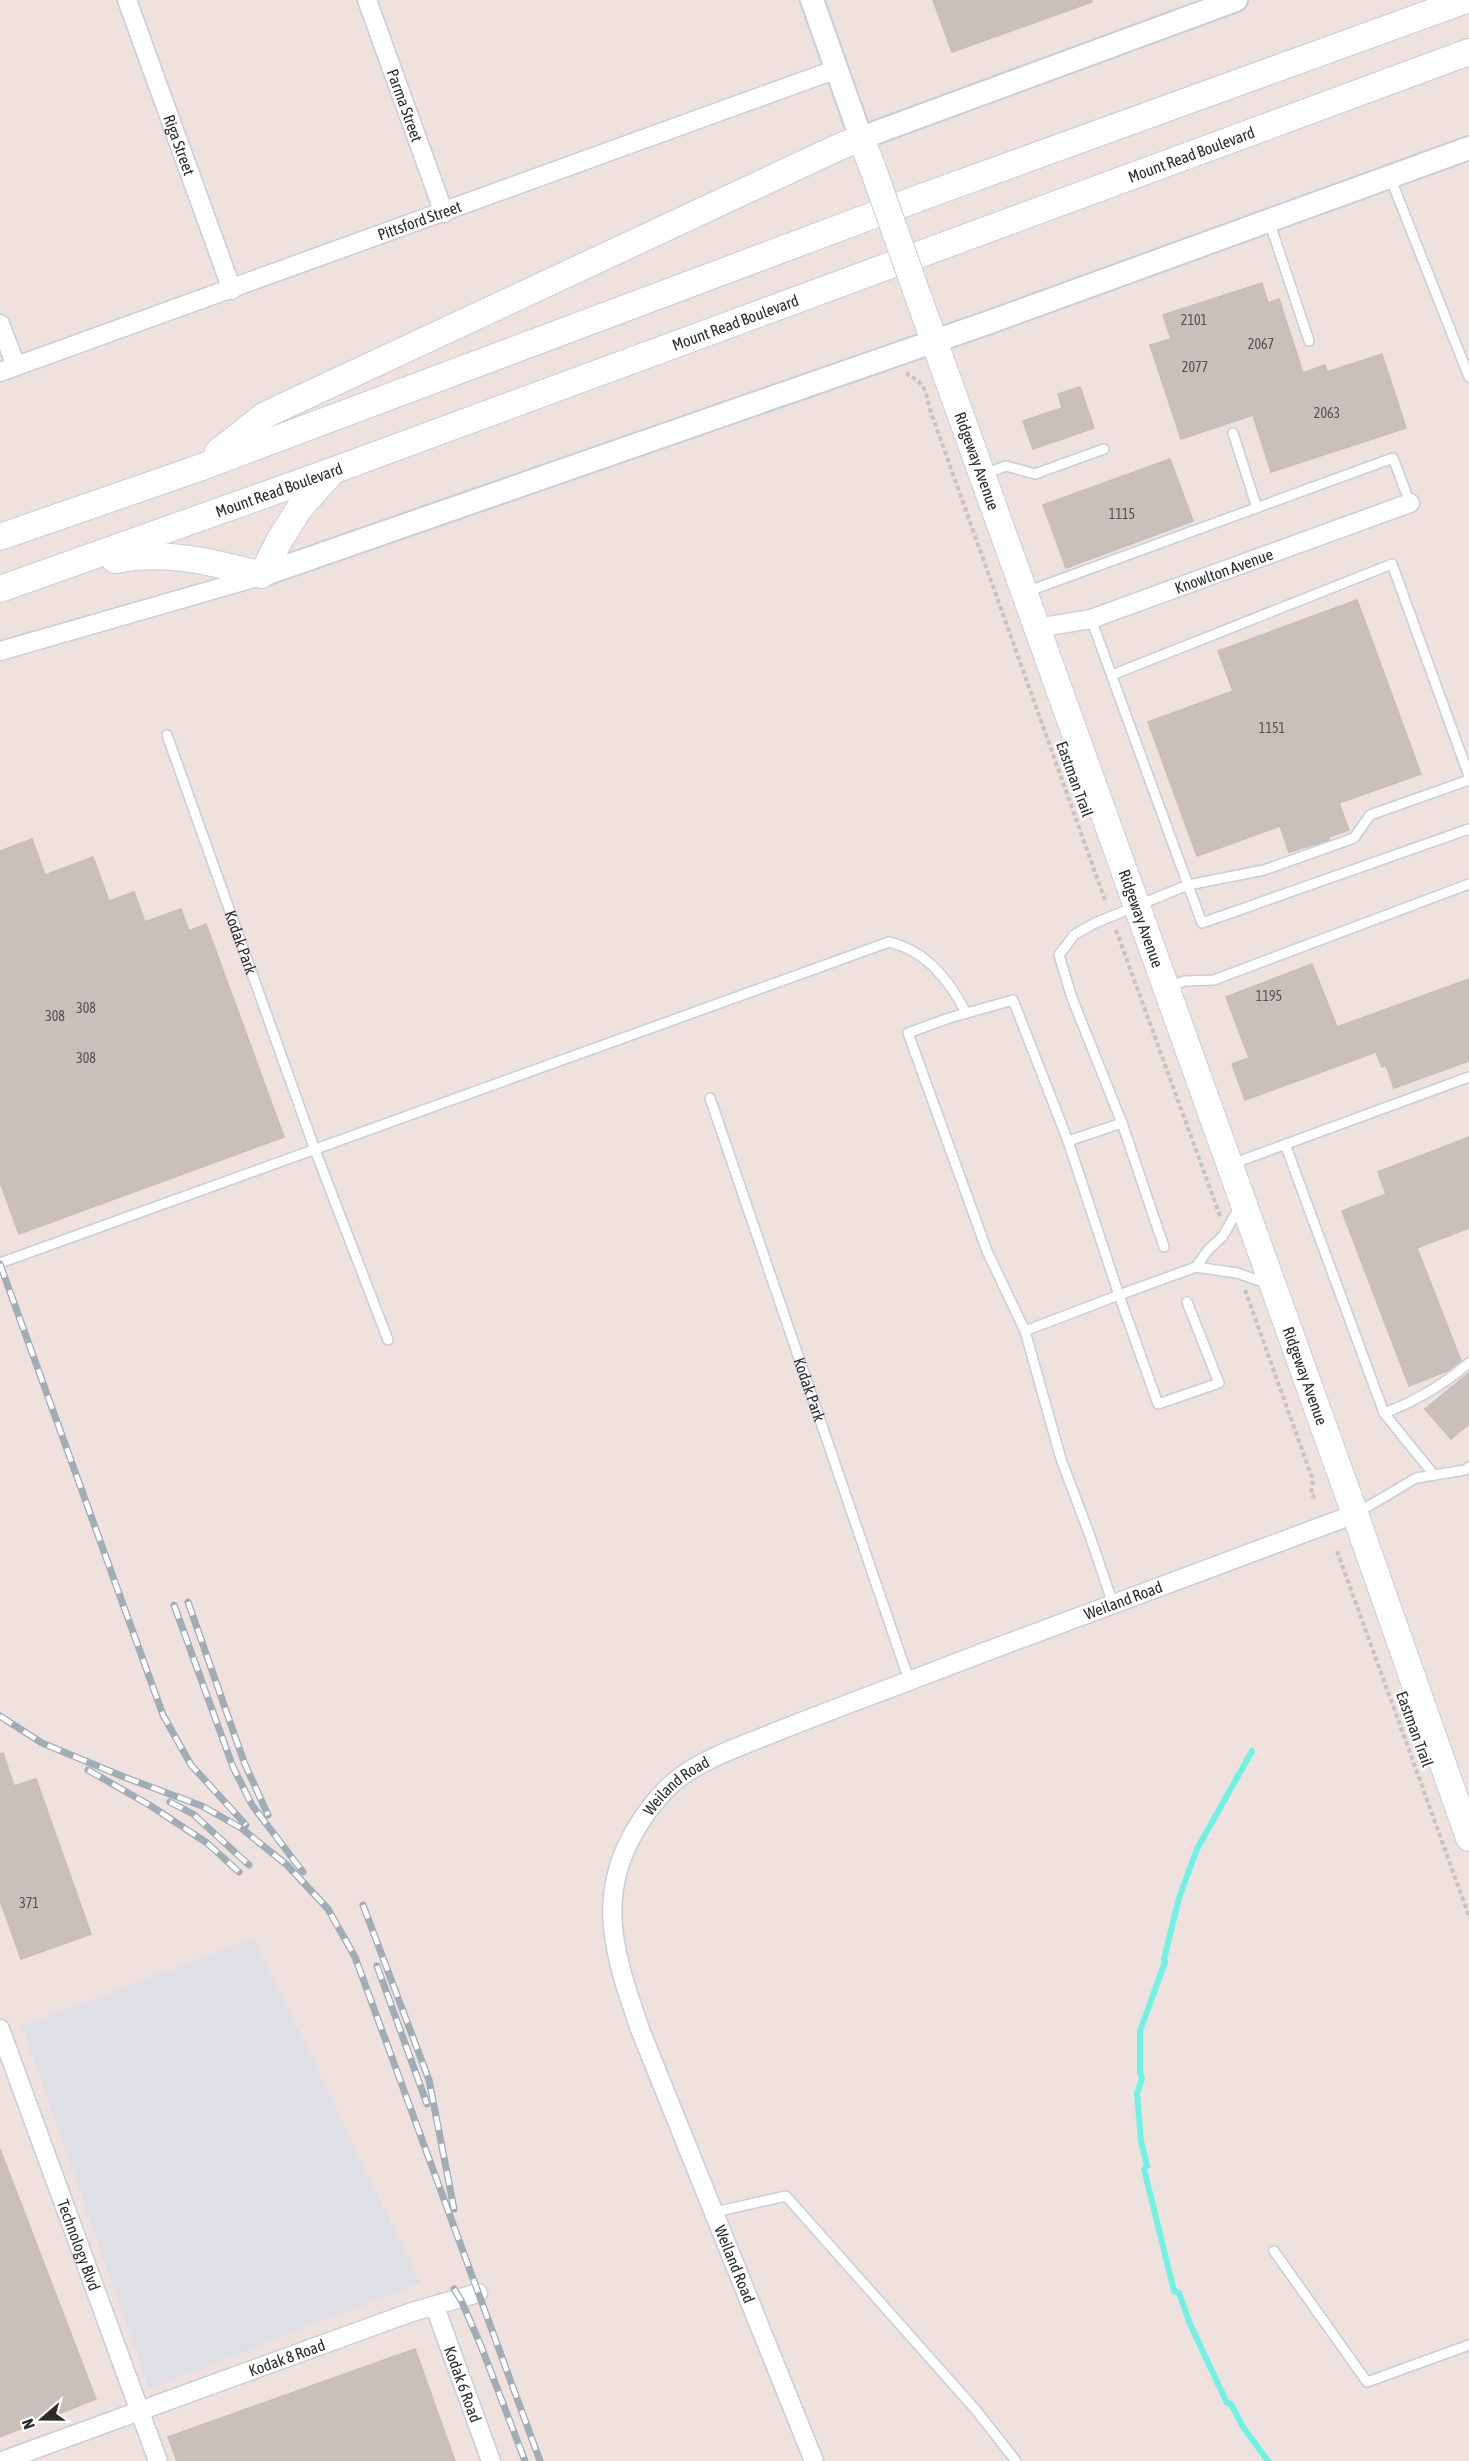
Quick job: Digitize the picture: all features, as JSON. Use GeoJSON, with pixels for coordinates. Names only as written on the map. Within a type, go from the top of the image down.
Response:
{"type":"FeatureCollection","features":[{"type":"Feature","properties":{"kind":"main road"},"geometry":{"type":"LineString","coordinates":[[0,537],[199,468],[911,202],[1466,0]]}},
{"type":"Feature","properties":{"kind":"main road","name":"Mount Read Boulevard"},"geometry":{"type":"LineString","coordinates":[[0,590],[332,471],[1469,52]]}},
{"type":"Feature","properties":{"kind":"main road","name":"Ridgeway Avenue"},"geometry":{"type":"LineString","coordinates":[[861,138],[1469,1838]]}},
{"type":"Feature","properties":{"kind":"main road"},"geometry":{"type":"LineString","coordinates":[[199,468],[265,415],[861,138]]}},
{"type":"Feature","properties":{"kind":"main road"},"geometry":{"type":"LineString","coordinates":[[50,572],[138,555],[181,557],[262,575],[299,509],[332,471]]}},
{"type":"Feature","properties":{"kind":"street","name":"Riga Street"},"geometry":{"type":"LineString","coordinates":[[127,0],[232,290]]}},
{"type":"Feature","properties":{"kind":"street","name":"Parma Street"},"geometry":{"type":"LineString","coordinates":[[368,0],[444,213]]}},
{"type":"Feature","properties":{"kind":"street","name":"Ridgeway Avenue"},"geometry":{"type":"LineString","coordinates":[[812,0],[861,138]]}},
{"type":"Feature","properties":{"kind":"street"},"geometry":{"type":"LineString","coordinates":[[861,138],[1236,0]]}},
{"type":"Feature","properties":{"kind":"street","name":"Pittsford Street"},"geometry":{"type":"LineString","coordinates":[[8,369],[232,290],[837,69]]}},
{"type":"Feature","properties":{"kind":"street"},"geometry":{"type":"LineString","coordinates":[[0,651],[262,575],[935,341],[1469,148]]}},
{"type":"Feature","properties":{"kind":"street"},"geometry":{"type":"LineString","coordinates":[[0,324],[8,369]]}},
{"type":"Feature","properties":{"kind":"street","name":"Knowlton Avenue"},"geometry":{"type":"LineString","coordinates":[[1036,628],[1091,620],[1410,503]]}},
{"type":"Feature","properties":{"kind":"street","name":"Weiland Road"},"geometry":{"type":"LineString","coordinates":[[814,2461],[641,2032],[618,1964],[611,1917],[615,1883],[624,1850],[637,1827],[658,1798],[684,1774],[718,1755],[909,1680],[1355,1514]]}},
{"type":"Feature","properties":{"kind":"street","name":"Technology Blvd"},"geometry":{"type":"LineString","coordinates":[[0,2029],[158,2461]]}},
{"type":"Feature","properties":{"kind":"street","name":"Kodak 8 Road"},"geometry":{"type":"LineString","coordinates":[[141,2412],[412,2312],[478,2293]]}},
{"type":"Feature","properties":{"kind":"street","name":"Kodak 6 Road"},"geometry":{"type":"LineString","coordinates":[[435,2307],[491,2461]]}},
{"type":"Feature","properties":{"kind":"street"},"geometry":{"type":"LineString","coordinates":[[2,2461],[141,2412]]}},
{"type":"Feature","properties":{"kind":"lane"},"geometry":{"type":"LineString","coordinates":[[1389,177],[1469,377]]}},
{"type":"Feature","properties":{"kind":"lane"},"geometry":{"type":"LineString","coordinates":[[1269,221],[1309,341]]}},
{"type":"Feature","properties":{"kind":"lane"},"geometry":{"type":"LineString","coordinates":[[1233,433],[1257,508]]}},
{"type":"Feature","properties":{"kind":"lane"},"geometry":{"type":"LineString","coordinates":[[982,475],[1006,466],[1035,474],[1104,449]]}},
{"type":"Feature","properties":{"kind":"lane"},"geometry":{"type":"LineString","coordinates":[[1024,593],[1393,458],[1410,503]]}},
{"type":"Feature","properties":{"kind":"lane"},"geometry":{"type":"LineString","coordinates":[[1112,675],[1392,564],[1469,776]]}},
{"type":"Feature","properties":{"kind":"lane"},"geometry":{"type":"LineString","coordinates":[[1091,620],[1202,923],[1469,830]]}},
{"type":"Feature","properties":{"kind":"lane","name":"Kodak Park"},"geometry":{"type":"LineString","coordinates":[[167,735],[315,1150],[388,1340]]}},
{"type":"Feature","properties":{"kind":"lane"},"geometry":{"type":"LineString","coordinates":[[1164,1247],[1122,1123],[1072,998],[1059,955],[1074,935],[1188,885],[1264,870],[1354,838],[1370,815],[1469,780]]}},
{"type":"Feature","properties":{"kind":"lane"},"geometry":{"type":"LineString","coordinates":[[1166,987],[1185,981],[1214,980],[1469,884]]}},
{"type":"Feature","properties":{"kind":"lane"},"geometry":{"type":"LineString","coordinates":[[0,1263],[889,942],[916,953],[936,969],[955,991],[966,1013]]}},
{"type":"Feature","properties":{"kind":"lane"},"geometry":{"type":"LineString","coordinates":[[1113,1604],[1061,1459],[1025,1331],[987,1251],[908,1034],[966,1013],[1013,1000],[1068,1142],[1158,1404],[1219,1383],[1187,1302]]}},
{"type":"Feature","properties":{"kind":"lane"},"geometry":{"type":"LineString","coordinates":[[1230,1165],[1469,1077]]}},
{"type":"Feature","properties":{"kind":"lane","name":"Kodak Park"},"geometry":{"type":"LineString","coordinates":[[710,1098],[909,1680]]}},
{"type":"Feature","properties":{"kind":"lane"},"geometry":{"type":"LineString","coordinates":[[1068,1142],[1122,1123]]}},
{"type":"Feature","properties":{"kind":"lane"},"geometry":{"type":"LineString","coordinates":[[1285,1144],[1384,1413],[1434,1475]]}},
{"type":"Feature","properties":{"kind":"lane"},"geometry":{"type":"LineString","coordinates":[[1196,1267],[1208,1250],[1223,1236],[1243,1202]]}},
{"type":"Feature","properties":{"kind":"lane"},"geometry":{"type":"LineString","coordinates":[[1025,1331],[1196,1267],[1237,1273],[1273,1286]]}},
{"type":"Feature","properties":{"kind":"lane"},"geometry":{"type":"LineString","coordinates":[[1384,1413],[1412,1403],[1446,1383],[1469,1363]]}},
{"type":"Feature","properties":{"kind":"lane"},"geometry":{"type":"LineString","coordinates":[[1355,1514],[1416,1478],[1465,1470],[1469,1467]]}},
{"type":"Feature","properties":{"kind":"lane"},"geometry":{"type":"LineString","coordinates":[[715,2212],[786,2196],[975,2409],[1016,2461]]}},
{"type":"Feature","properties":{"kind":"lane"},"geometry":{"type":"LineString","coordinates":[[1274,2251],[1367,2382],[1469,2345]]}},
{"type":"Feature","properties":{"kind":"path","name":"Eastman Trail"},"geometry":{"type":"LineString","coordinates":[[899,353],[908,375],[920,381],[925,388],[929,407],[1221,1220]]}},
{"type":"Feature","properties":{"kind":"path"},"geometry":{"type":"LineString","coordinates":[[1244,1285],[1310,1470],[1313,1480],[1311,1494],[1315,1498]]}},
{"type":"Feature","properties":{"kind":"path","name":"Eastman Trail"},"geometry":{"type":"LineString","coordinates":[[1337,1551],[1469,1916]]}},
{"type":"Feature","properties":{"kind":"shaded area"},"geometry":{"type":"Polygon","coordinates":[[[254,1938],[420,2283],[149,2389],[22,2026],[254,1938]]]}},
{"type":"Feature","properties":{"kind":"building"},"geometry":{"type":"Polygon","coordinates":[[[933,0],[1092,0],[1092,2],[952,52],[933,0]]]}},
{"type":"Feature","properties":{"kind":"building"},"geometry":{"type":"Polygon","coordinates":[[[1262,283],[1268,303],[1279,299],[1303,373],[1325,365],[1327,372],[1382,354],[1406,428],[1271,472],[1253,415],[1181,439],[1150,345],[1171,339],[1163,315],[1262,283]]]}},
{"type":"Feature","properties":{"kind":"building"},"geometry":{"type":"Polygon","coordinates":[[[1080,387],[1094,428],[1033,449],[1023,421],[1062,408],[1058,394],[1080,387]]]}},
{"type":"Feature","properties":{"kind":"building"},"geometry":{"type":"Polygon","coordinates":[[[1170,459],[1193,521],[1066,568],[1043,505],[1170,459]]]}},
{"type":"Feature","properties":{"kind":"building"},"geometry":{"type":"Polygon","coordinates":[[[1357,600],[1421,774],[1339,803],[1349,830],[1329,837],[1329,840],[1289,852],[1280,826],[1197,856],[1148,722],[1233,691],[1218,651],[1357,600]]]}},
{"type":"Feature","properties":{"kind":"building"},"geometry":{"type":"Polygon","coordinates":[[[32,839],[45,875],[93,857],[109,901],[134,892],[145,922],[181,909],[189,931],[206,924],[284,1137],[19,1234],[0,1182],[0,851],[32,839]]]}},
{"type":"Feature","properties":{"kind":"building"},"geometry":{"type":"Polygon","coordinates":[[[1312,964],[1337,1027],[1469,979],[1469,1061],[1394,1088],[1386,1065],[1382,1067],[1376,1052],[1245,1100],[1232,1064],[1249,1058],[1226,997],[1312,964]]]}},
{"type":"Feature","properties":{"kind":"building"},"geometry":{"type":"Polygon","coordinates":[[[1469,1137],[1469,1228],[1417,1248],[1461,1361],[1447,1371],[1409,1386],[1342,1211],[1386,1194],[1378,1172],[1469,1137]]]}},
{"type":"Feature","properties":{"kind":"building"},"geometry":{"type":"Polygon","coordinates":[[[1469,1373],[1469,1424],[1451,1439],[1425,1409],[1469,1373]]]}},
{"type":"Feature","properties":{"kind":"building"},"geometry":{"type":"Polygon","coordinates":[[[3,1753],[14,1786],[36,1779],[91,1934],[21,1959],[0,1900],[0,1754],[3,1753]]]}},
{"type":"Feature","properties":{"kind":"building"},"geometry":{"type":"Polygon","coordinates":[[[0,2149],[96,2399],[0,2437],[0,2149]]]}},
{"type":"Feature","properties":{"kind":"building"},"geometry":{"type":"Polygon","coordinates":[[[415,2349],[455,2461],[177,2461],[168,2437],[415,2349]]]}},
{"type":"Feature","properties":{"kind":"waterway"},"geometry":{"type":"LineString","coordinates":[[1252,1751],[1197,1849],[1179,1898],[1165,1962],[1140,2031],[1142,2079],[1137,2093],[1141,2141],[1147,2166],[1144,2169],[1174,2291],[1179,2293],[1190,2324],[1227,2403],[1231,2404],[1243,2427],[1268,2461]]}},
{"type":"Feature","properties":{"kind":"railway"},"geometry":{"type":"LineString","coordinates":[[0,1264],[163,1715],[191,1765],[246,1825]]}},
{"type":"Feature","properties":{"kind":"railway"},"geometry":{"type":"LineString","coordinates":[[188,1602],[244,1762],[268,1815]]}},
{"type":"Feature","properties":{"kind":"railway"},"geometry":{"type":"LineString","coordinates":[[174,1605],[233,1767],[252,1805],[303,1872]]}},
{"type":"Feature","properties":{"kind":"railway"},"geometry":{"type":"LineString","coordinates":[[0,1716],[42,1743],[202,1806],[241,1828],[287,1865],[328,1909],[355,1957],[540,2461]]}},
{"type":"Feature","properties":{"kind":"railway"},"geometry":{"type":"LineString","coordinates":[[88,1770],[151,1806],[207,1843],[239,1872]]}},
{"type":"Feature","properties":{"kind":"railway"},"geometry":{"type":"LineString","coordinates":[[170,1802],[193,1814],[249,1865]]}},
{"type":"Feature","properties":{"kind":"railway"},"geometry":{"type":"LineString","coordinates":[[363,1905],[429,2080],[454,2209]]}},
{"type":"Feature","properties":{"kind":"railway"},"geometry":{"type":"LineString","coordinates":[[377,1966],[427,2104]]}},
{"type":"Feature","properties":{"kind":"railway"},"geometry":{"type":"LineString","coordinates":[[454,2289],[481,2346],[525,2461]]}}]}
